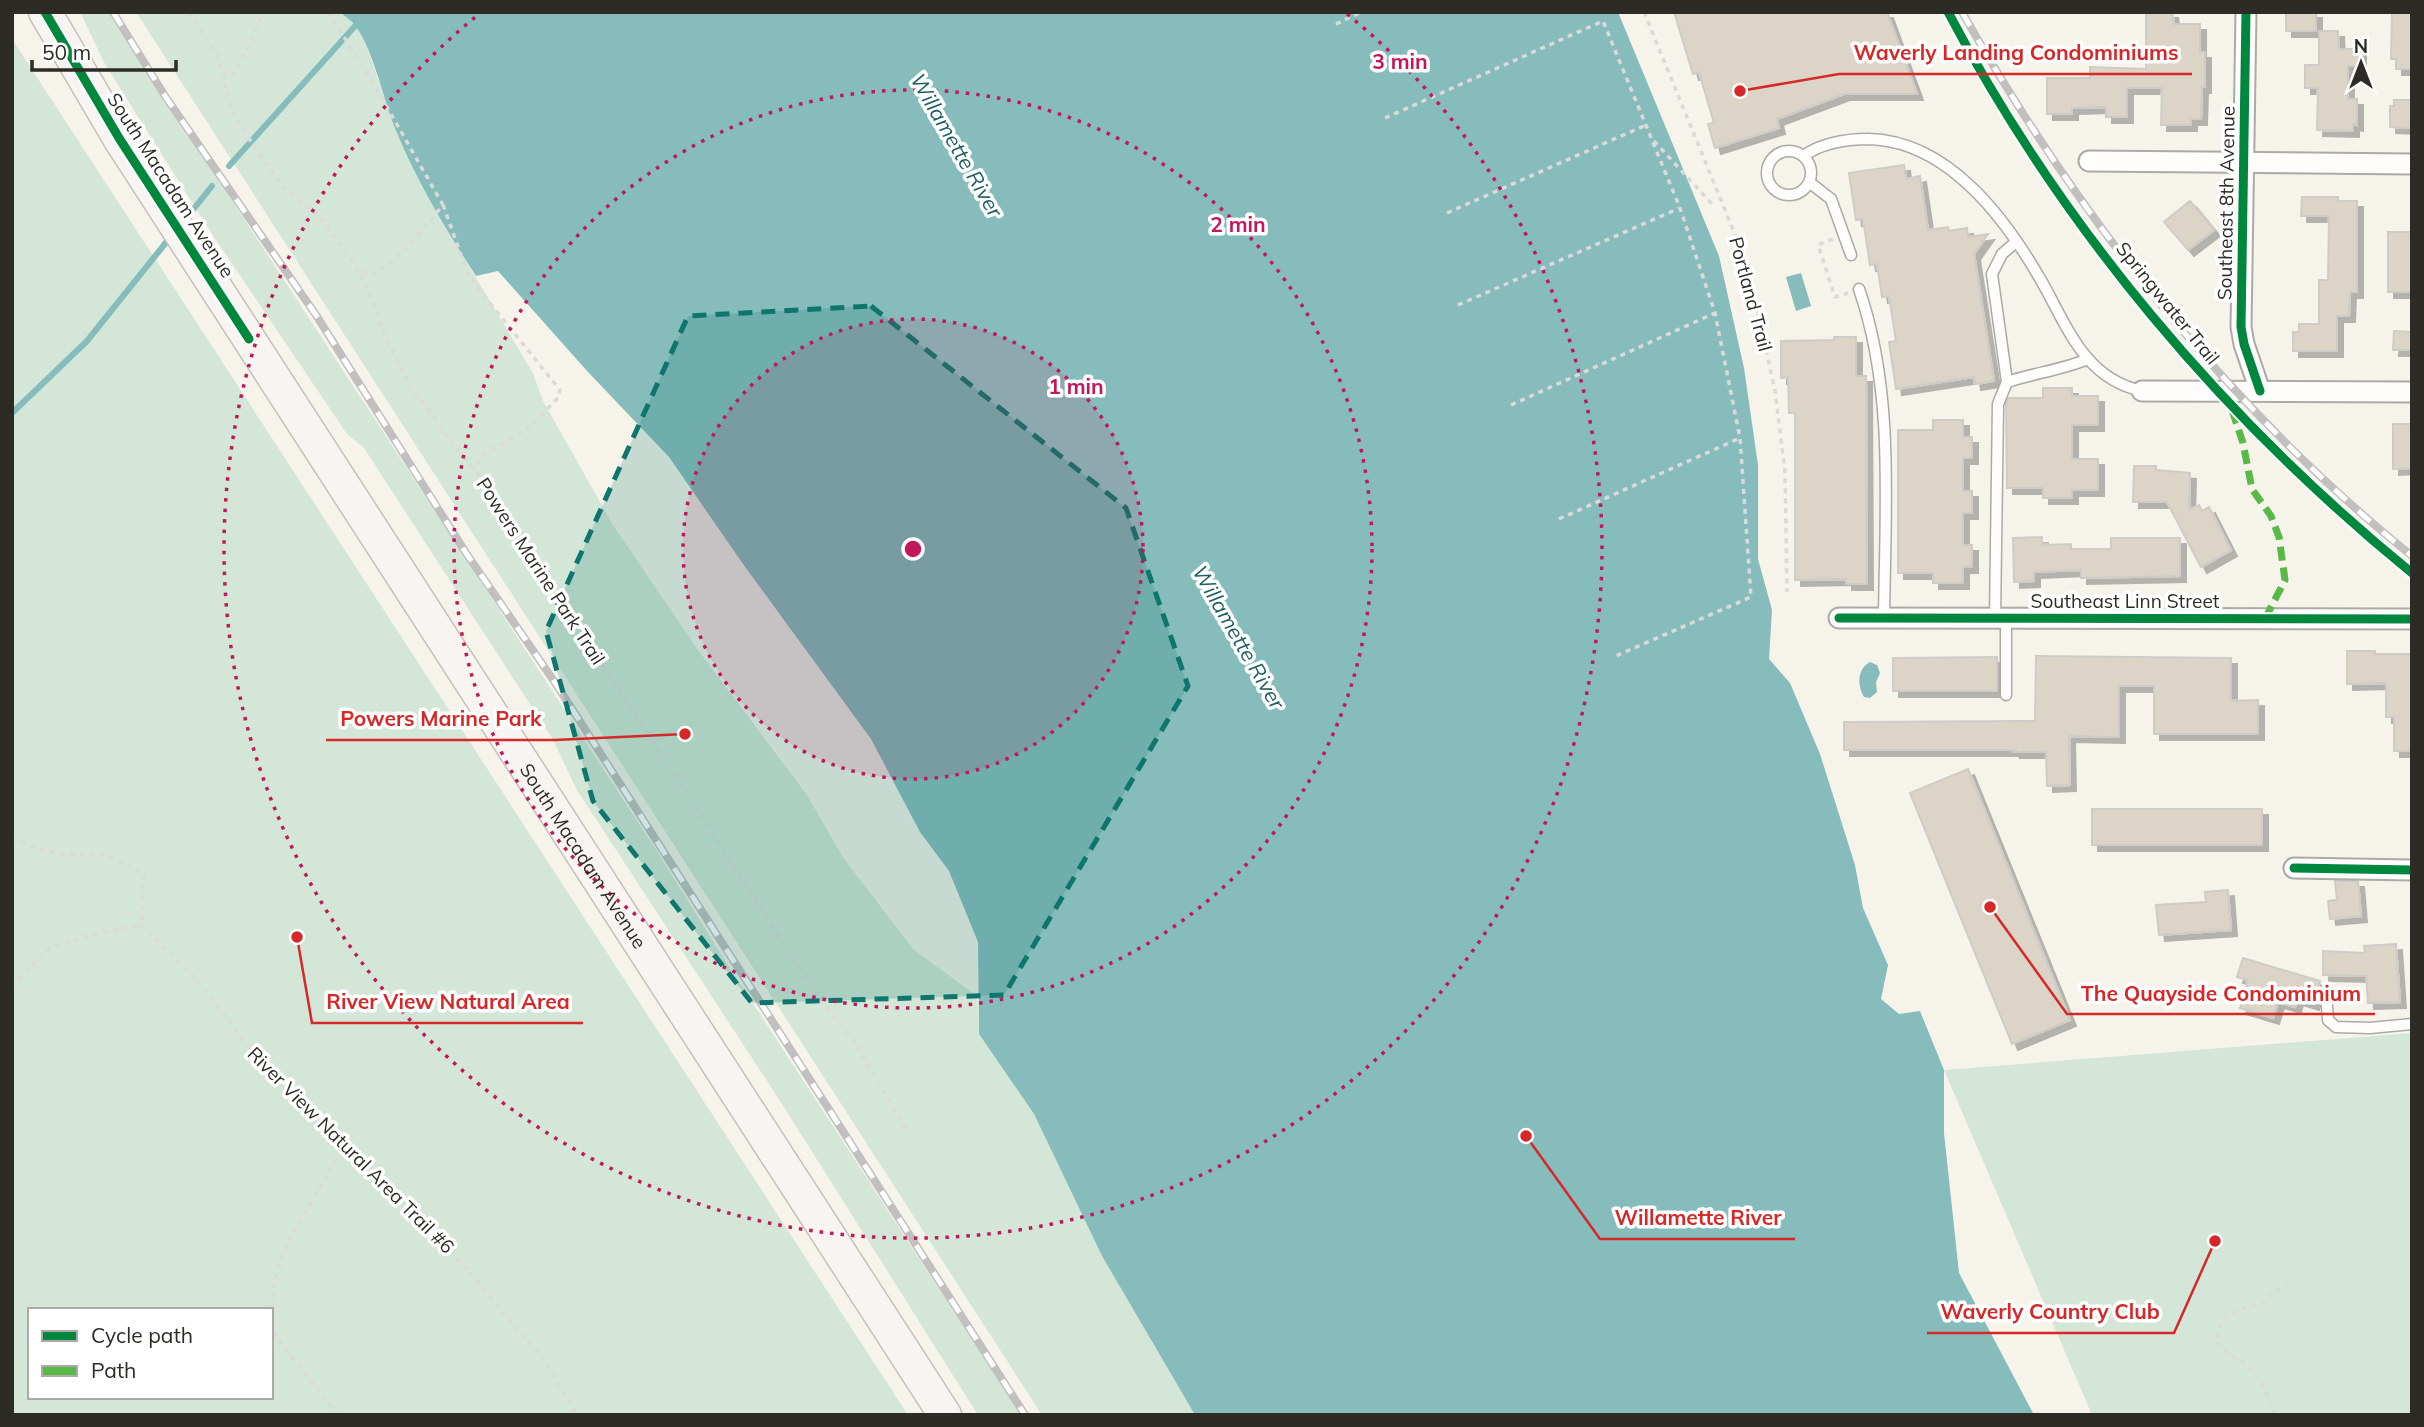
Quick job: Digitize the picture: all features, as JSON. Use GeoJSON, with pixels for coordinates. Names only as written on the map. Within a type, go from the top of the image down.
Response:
{"type":"FeatureCollection","features":[{"type":"Feature","properties":{"kind":"main road","name":"South Macadam Avenue"},"geometry":{"type":"LineString","coordinates":[[44,12],[118,138],[944,1415]]}},
{"type":"Feature","properties":{"kind":"street","name":"Southeast 8th Avenue"},"geometry":{"type":"LineString","coordinates":[[2246,12],[2241,327],[2260,391]]}},
{"type":"Feature","properties":{"kind":"street"},"geometry":{"type":"LineString","coordinates":[[2089,161],[2412,164]]}},
{"type":"Feature","properties":{"kind":"street"},"geometry":{"type":"LineString","coordinates":[[2142,391],[2412,392]]}},
{"type":"Feature","properties":{"kind":"street","name":"Southeast Linn Street"},"geometry":{"type":"LineString","coordinates":[[1839,618],[2412,619]]}},
{"type":"Feature","properties":{"kind":"street"},"geometry":{"type":"LineString","coordinates":[[2294,868],[2412,870]]}},
{"type":"Feature","properties":{"kind":"lane"},"geometry":{"type":"LineString","coordinates":[[1803,156],[1821,145],[1857,139],[1889,140],[1926,153],[1954,172],[1974,191],[2016,242],[2075,344],[2105,375],[2124,387],[2142,391]]}},
{"type":"Feature","properties":{"kind":"lane"},"geometry":{"type":"LineString","coordinates":[[1792,151],[1803,156],[1811,168],[1809,182],[1802,191],[1786,195],[1771,186],[1767,170],[1776,155],[1792,151]]}},
{"type":"Feature","properties":{"kind":"lane"},"geometry":{"type":"LineString","coordinates":[[1809,182],[1831,199],[1851,255]]}},
{"type":"Feature","properties":{"kind":"lane"},"geometry":{"type":"LineString","coordinates":[[2006,695],[2000,618],[1998,404],[2007,382],[1992,274],[2002,254],[2016,242]]}},
{"type":"Feature","properties":{"kind":"lane"},"geometry":{"type":"LineString","coordinates":[[1859,289],[1878,360],[1884,415],[1884,618]]}},
{"type":"Feature","properties":{"kind":"lane"},"geometry":{"type":"LineString","coordinates":[[2007,382],[2031,374],[2067,368],[2088,359]]}},
{"type":"Feature","properties":{"kind":"lane"},"geometry":{"type":"LineString","coordinates":[[2326,992],[2329,1020],[2336,1027],[2371,1028],[2412,1024]]}},
{"type":"Feature","properties":{"kind":"path"},"geometry":{"type":"LineString","coordinates":[[222,75],[232,76],[239,66],[263,12]]}},
{"type":"Feature","properties":{"kind":"path"},"geometry":{"type":"LineString","coordinates":[[328,12],[372,81],[443,205],[468,277],[560,390],[558,398],[527,429],[484,454],[473,470]]}},
{"type":"Feature","properties":{"kind":"path"},"geometry":{"type":"LineString","coordinates":[[1336,24],[1361,12]]}},
{"type":"Feature","properties":{"kind":"path"},"geometry":{"type":"LineString","coordinates":[[1385,118],[1603,21],[1680,208],[1715,313],[1740,438],[1751,597],[1616,656]]}},
{"type":"Feature","properties":{"kind":"path"},"geometry":{"type":"LineString","coordinates":[[1447,213],[1646,125]]}},
{"type":"Feature","properties":{"kind":"path"},"geometry":{"type":"LineString","coordinates":[[1652,139],[1713,205]]}},
{"type":"Feature","properties":{"kind":"path"},"geometry":{"type":"LineString","coordinates":[[356,268],[370,275],[383,269],[411,243],[443,205]]}},
{"type":"Feature","properties":{"kind":"path"},"geometry":{"type":"LineString","coordinates":[[1458,304],[1680,208]]}},
{"type":"Feature","properties":{"kind":"path"},"geometry":{"type":"LineString","coordinates":[[1845,235],[1818,245],[1835,297],[1859,289]]}},
{"type":"Feature","properties":{"kind":"path"},"geometry":{"type":"LineString","coordinates":[[1511,405],[1715,313]]}},
{"type":"Feature","properties":{"kind":"path"},"geometry":{"type":"LineString","coordinates":[[1559,519],[1740,438]]}},
{"type":"Feature","properties":{"kind":"path"},"geometry":{"type":"LineString","coordinates":[[12,839],[63,854],[104,853],[144,874],[141,925],[94,934],[48,949],[12,987]]}},
{"type":"Feature","properties":{"kind":"path"},"geometry":{"type":"LineString","coordinates":[[338,1415],[274,1333],[274,1284],[289,1240],[347,1141]]}},
{"type":"Feature","properties":{"kind":"path"},"geometry":{"type":"LineString","coordinates":[[2275,1415],[2255,1374],[2239,1359],[2219,1347],[2217,1334],[2227,1315],[2266,1300],[2291,1280]]}},
{"type":"Feature","properties":{"kind":"highlighted area"},"geometry":{"type":"Polygon","coordinates":[[[871,306],[1126,508],[1188,686],[1004,995],[752,1003],[593,801],[546,631],[688,316],[871,306]]]}},
{"type":"Feature","properties":{"kind":"green space"},"geometry":{"type":"Polygon","coordinates":[[[80,12],[109,12],[1021,1415],[978,1415],[782,1104],[577,790],[552,738],[364,448],[347,434],[214,237],[106,66],[80,12]]]}},
{"type":"Feature","properties":{"kind":"green space"},"geometry":{"type":"Polygon","coordinates":[[[136,12],[340,12],[356,25],[367,47],[396,131],[432,204],[533,373],[543,401],[613,525],[698,650],[807,795],[844,859],[914,950],[977,996],[979,1034],[1034,1114],[1102,1256],[1195,1415],[1042,1415],[136,12]]]}},
{"type":"Feature","properties":{"kind":"green space"},"geometry":{"type":"Polygon","coordinates":[[[12,39],[908,1415],[12,1415],[12,39]]]}},
{"type":"Feature","properties":{"kind":"green space"},"geometry":{"type":"Polygon","coordinates":[[[2412,1033],[2412,1415],[2092,1415],[1944,1070],[2412,1033]]]}},
{"type":"Feature","properties":{"kind":"water"},"geometry":{"type":"Polygon","coordinates":[[[340,12],[1618,12],[1719,256],[1744,368],[1758,465],[1758,559],[1772,610],[1769,659],[1790,683],[1820,754],[1855,865],[1863,908],[1888,965],[1881,999],[1899,1014],[1920,1011],[1944,1070],[1944,1133],[1959,1273],[2034,1415],[1195,1415],[1102,1256],[1034,1114],[979,1034],[978,942],[949,871],[920,832],[871,739],[743,564],[669,457],[588,372],[498,271],[476,276],[433,206],[405,152],[362,37],[353,23],[340,12]]]}},
{"type":"Feature","properties":{"kind":"water"},"geometry":{"type":"Polygon","coordinates":[[[1801,273],[1811,306],[1796,311],[1786,277],[1801,273]]]}},
{"type":"Feature","properties":{"kind":"water"},"geometry":{"type":"Polygon","coordinates":[[[1870,662],[1877,665],[1880,673],[1876,682],[1877,692],[1870,698],[1864,697],[1859,683],[1863,669],[1870,662]]]}},
{"type":"Feature","properties":{"kind":"building"},"geometry":{"type":"Polygon","coordinates":[[[1674,12],[1887,12],[1917,94],[1844,94],[1777,119],[1779,128],[1715,148],[1708,124],[1714,123],[1699,72],[1693,74],[1674,12]]]}},
{"type":"Feature","properties":{"kind":"building"},"geometry":{"type":"Polygon","coordinates":[[[2146,12],[2172,12],[2174,24],[2200,24],[2200,52],[2205,52],[2201,119],[2191,119],[2191,125],[2161,125],[2162,88],[2127,88],[2127,117],[2106,117],[2106,107],[2072,108],[2072,114],[2047,114],[2047,78],[2090,78],[2090,67],[2146,69],[2146,12]]]}},
{"type":"Feature","properties":{"kind":"building"},"geometry":{"type":"Polygon","coordinates":[[[2286,12],[2316,12],[2316,31],[2286,31],[2286,12]]]}},
{"type":"Feature","properties":{"kind":"building"},"geometry":{"type":"Polygon","coordinates":[[[2392,12],[2412,12],[2412,69],[2396,69],[2396,59],[2391,59],[2392,12]]]}},
{"type":"Feature","properties":{"kind":"building"},"geometry":{"type":"Polygon","coordinates":[[[2319,31],[2338,31],[2339,49],[2360,49],[2360,66],[2348,66],[2348,99],[2357,99],[2357,125],[2353,124],[2353,131],[2317,130],[2318,88],[2305,88],[2305,65],[2319,65],[2319,31]]]}},
{"type":"Feature","properties":{"kind":"building"},"geometry":{"type":"Polygon","coordinates":[[[2394,100],[2410,100],[2412,103],[2412,128],[2390,127],[2390,106],[2394,106],[2394,100]]]}},
{"type":"Feature","properties":{"kind":"building"},"geometry":{"type":"Polygon","coordinates":[[[1904,165],[1906,179],[1920,176],[1928,230],[1967,228],[1968,237],[1988,234],[1974,254],[1994,381],[1975,384],[1974,377],[1896,389],[1889,342],[1896,341],[1889,296],[1882,297],[1877,264],[1870,265],[1863,219],[1856,220],[1849,173],[1904,165]]]}},
{"type":"Feature","properties":{"kind":"building"},"geometry":{"type":"Polygon","coordinates":[[[2302,197],[2338,197],[2338,201],[2357,201],[2357,292],[2350,292],[2349,316],[2337,316],[2337,351],[2293,351],[2293,332],[2299,332],[2299,324],[2319,324],[2319,280],[2328,280],[2329,216],[2301,216],[2302,197]]]}},
{"type":"Feature","properties":{"kind":"building"},"geometry":{"type":"Polygon","coordinates":[[[2190,201],[2214,230],[2188,250],[2164,222],[2190,201]]]}},
{"type":"Feature","properties":{"kind":"building"},"geometry":{"type":"Polygon","coordinates":[[[2388,232],[2412,232],[2412,292],[2388,292],[2388,232]]]}},
{"type":"Feature","properties":{"kind":"building"},"geometry":{"type":"Polygon","coordinates":[[[2394,331],[2412,332],[2412,350],[2393,350],[2394,331]]]}},
{"type":"Feature","properties":{"kind":"building"},"geometry":{"type":"Polygon","coordinates":[[[1834,337],[1856,337],[1856,376],[1866,376],[1867,584],[1846,584],[1846,579],[1795,580],[1795,413],[1789,413],[1788,377],[1781,378],[1781,341],[1834,340],[1834,337]]]}},
{"type":"Feature","properties":{"kind":"building"},"geometry":{"type":"Polygon","coordinates":[[[2043,388],[2072,388],[2072,396],[2098,396],[2098,425],[2072,425],[2072,459],[2098,459],[2098,490],[2072,490],[2072,498],[2043,498],[2043,488],[2007,488],[2006,403],[2008,398],[2043,398],[2043,388]]]}},
{"type":"Feature","properties":{"kind":"building"},"geometry":{"type":"Polygon","coordinates":[[[1933,420],[1963,420],[1963,437],[1972,437],[1972,458],[1963,458],[1963,491],[1972,491],[1972,513],[1963,513],[1963,545],[1972,545],[1972,567],[1963,567],[1963,583],[1933,583],[1933,573],[1898,573],[1898,430],[1933,430],[1933,420]]]}},
{"type":"Feature","properties":{"kind":"building"},"geometry":{"type":"Polygon","coordinates":[[[2393,424],[2412,424],[2412,468],[2393,469],[2393,424]]]}},
{"type":"Feature","properties":{"kind":"building"},"geometry":{"type":"Polygon","coordinates":[[[2134,466],[2156,466],[2156,470],[2190,473],[2189,510],[2199,505],[2202,511],[2209,507],[2231,550],[2201,567],[2167,502],[2133,502],[2134,466]]]}},
{"type":"Feature","properties":{"kind":"building"},"geometry":{"type":"Polygon","coordinates":[[[2042,537],[2042,545],[2071,544],[2071,549],[2111,549],[2111,538],[2180,538],[2180,576],[2081,578],[2081,570],[2034,572],[2034,581],[2014,582],[2013,538],[2042,537]]]}},
{"type":"Feature","properties":{"kind":"building"},"geometry":{"type":"Polygon","coordinates":[[[2347,651],[2412,654],[2412,751],[2394,751],[2394,717],[2386,717],[2386,683],[2347,684],[2347,651]]]}},
{"type":"Feature","properties":{"kind":"building"},"geometry":{"type":"Polygon","coordinates":[[[2036,656],[2231,658],[2231,701],[2258,700],[2258,734],[2154,734],[2154,686],[2119,686],[2119,737],[2069,736],[2070,785],[2047,786],[2046,752],[1844,750],[1844,722],[2035,721],[2036,656]]]}},
{"type":"Feature","properties":{"kind":"building"},"geometry":{"type":"Polygon","coordinates":[[[1997,657],[1997,691],[1893,691],[1893,658],[1997,657]]]}},
{"type":"Feature","properties":{"kind":"building"},"geometry":{"type":"Polygon","coordinates":[[[1968,769],[2070,1020],[2012,1044],[1910,793],[1968,769]]]}},
{"type":"Feature","properties":{"kind":"building"},"geometry":{"type":"Polygon","coordinates":[[[2092,809],[2262,809],[2262,845],[2092,845],[2092,809]]]}},
{"type":"Feature","properties":{"kind":"building"},"geometry":{"type":"Polygon","coordinates":[[[2335,881],[2358,881],[2361,916],[2330,919],[2328,901],[2337,900],[2335,881]]]}},
{"type":"Feature","properties":{"kind":"building"},"geometry":{"type":"Polygon","coordinates":[[[2228,890],[2231,930],[2159,935],[2156,905],[2206,902],[2205,892],[2228,890]]]}},
{"type":"Feature","properties":{"kind":"building"},"geometry":{"type":"Polygon","coordinates":[[[2396,944],[2400,1002],[2368,1003],[2366,976],[2323,975],[2323,951],[2365,953],[2364,946],[2396,944]]]}},
{"type":"Feature","properties":{"kind":"building"},"geometry":{"type":"Polygon","coordinates":[[[2243,958],[2320,981],[2313,1004],[2297,999],[2295,1007],[2278,1002],[2273,1018],[2240,1008],[2248,980],[2237,977],[2243,958]]]}},
{"type":"Feature","properties":{"kind":"waterway"},"geometry":{"type":"LineString","coordinates":[[229,166],[356,25]]}},
{"type":"Feature","properties":{"kind":"waterway"},"geometry":{"type":"LineString","coordinates":[[184,221],[212,186]]}},
{"type":"Feature","properties":{"kind":"waterway"},"geometry":{"type":"LineString","coordinates":[[12,413],[87,341],[172,235]]}},
{"type":"Feature","properties":{"kind":"railway"},"geometry":{"type":"LineString","coordinates":[[113,12],[165,96],[316,315],[466,553],[556,684],[1025,1415]]}},
{"type":"Feature","properties":{"kind":"railway"},"geometry":{"type":"LineString","coordinates":[[1962,12],[2055,163],[2161,305],[2219,373],[2280,437],[2345,499],[2412,556]]}},
{"type":"Feature","properties":{"kind":"marked path"},"geometry":{"type":"LineString","coordinates":[[2232,410],[2243,443],[2252,489],[2271,516],[2279,537],[2285,580],[2265,619]]}},
{"type":"Feature","properties":{"kind":"cycle path"},"geometry":{"type":"LineString","coordinates":[[45,12],[119,138],[249,339]]}},
{"type":"Feature","properties":{"kind":"cycle path","name":"Springwater Trail"},"geometry":{"type":"LineString","coordinates":[[1948,12],[1993,92],[2042,169],[2095,244],[2152,316],[2212,385],[2276,451],[2342,514],[2412,573]]}},
{"type":"Feature","properties":{"kind":"cycle path"},"geometry":{"type":"LineString","coordinates":[[2246,12],[2241,327],[2260,391]]}},
{"type":"Feature","properties":{"kind":"cycle path"},"geometry":{"type":"LineString","coordinates":[[1839,618],[2412,619]]}},
{"type":"Feature","properties":{"kind":"cycle path"},"geometry":{"type":"LineString","coordinates":[[2294,868],[2412,870]]}},
{"type":"Feature","properties":{"kind":"place","name":"Waverly Landing Condominiums"},"geometry":{"type":"Point","coordinates":[1740,91]}},
{"type":"Feature","properties":{"kind":"place","name":"Powers Marine Park"},"geometry":{"type":"Point","coordinates":[685,734]}},
{"type":"Feature","properties":{"kind":"place","name":"The Quayside Condominium"},"geometry":{"type":"Point","coordinates":[1990,907]}},
{"type":"Feature","properties":{"kind":"place","name":"River View Natural Area"},"geometry":{"type":"Point","coordinates":[297,937]}},
{"type":"Feature","properties":{"kind":"place","name":"Willamette River"},"geometry":{"type":"Point","coordinates":[1526,1136]}},
{"type":"Feature","properties":{"kind":"place","name":"Waverly Country Club"},"geometry":{"type":"Point","coordinates":[2215,1241]}}]}
